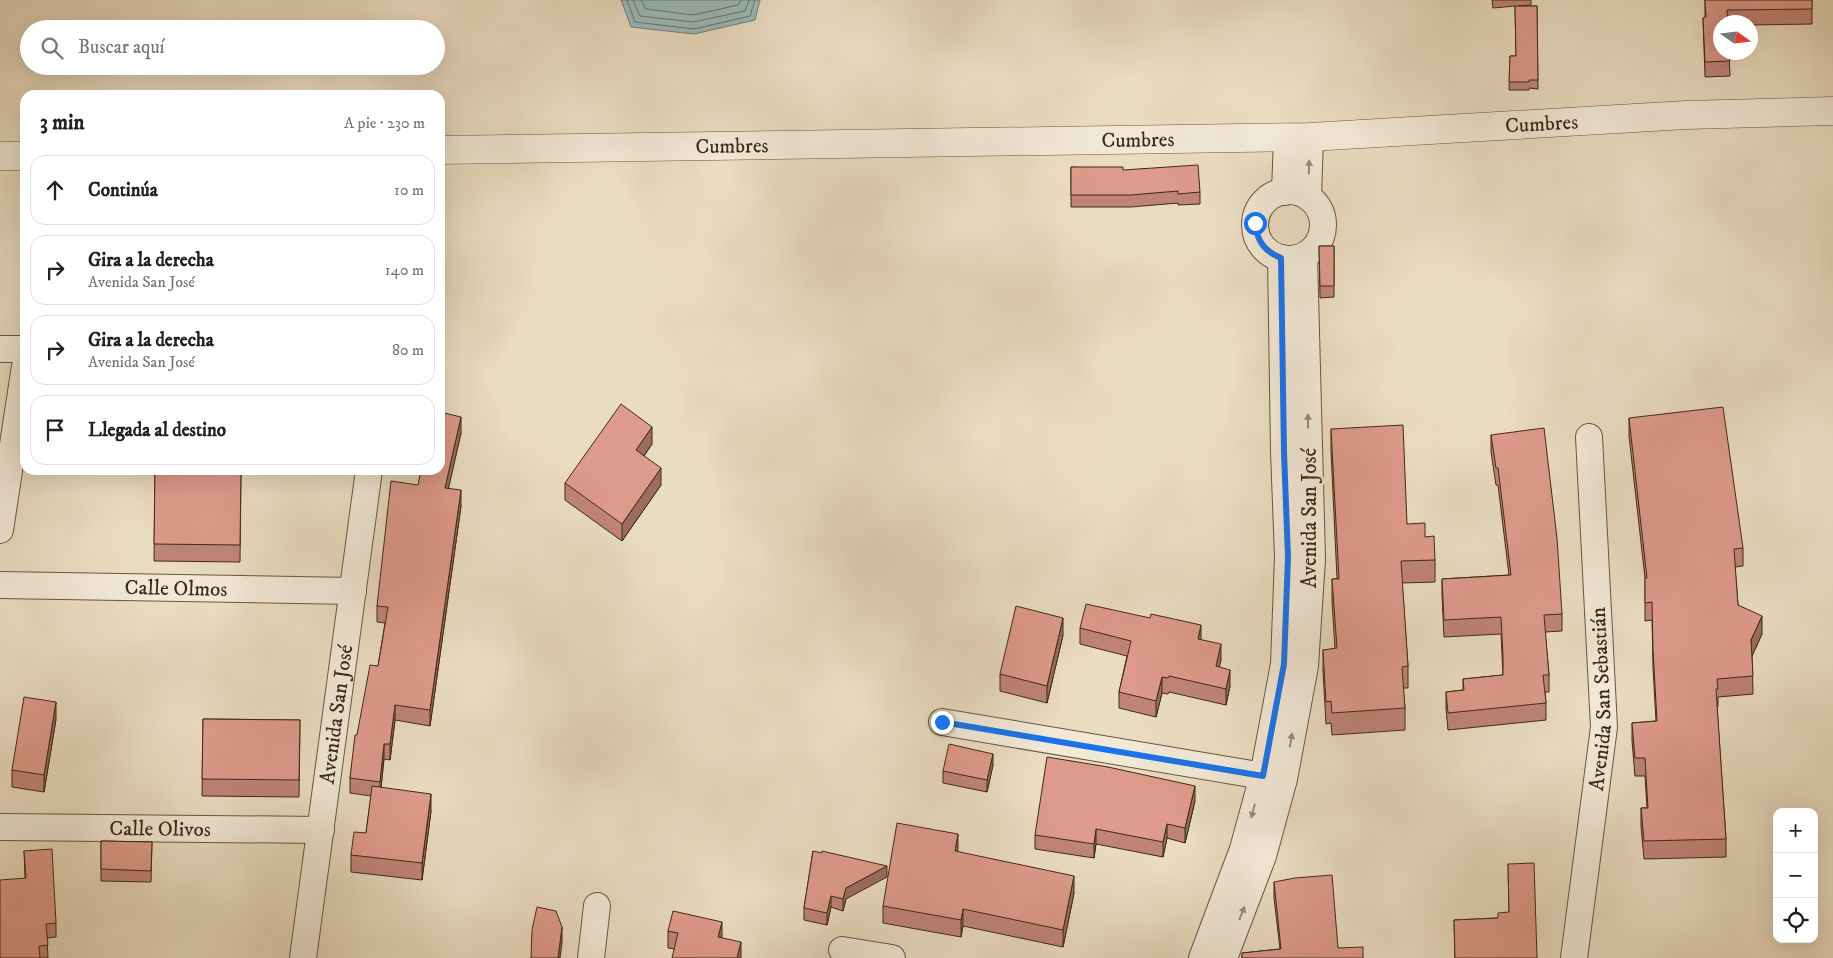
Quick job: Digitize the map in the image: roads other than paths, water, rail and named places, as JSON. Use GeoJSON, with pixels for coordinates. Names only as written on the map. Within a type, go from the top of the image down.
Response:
{"type":"FeatureCollection","features":[{"type":"Feature","properties":{"kind":"street","name":"Cumbres"},"geometry":{"type":"LineString","coordinates":[[445,150],[1299,137],[1686,115],[1833,111]]}},
{"type":"Feature","properties":{"kind":"street"},"geometry":{"type":"LineString","coordinates":[[1296,194],[1299,137]]}},
{"type":"Feature","properties":{"kind":"street"},"geometry":{"type":"LineString","coordinates":[[0,156],[20,156]]}},
{"type":"Feature","properties":{"kind":"street"},"geometry":{"type":"LineString","coordinates":[[1296,194],[1316,205],[1321,216],[1323,228],[1320,239],[1314,249],[1292,257],[1270,254],[1262,246],[1257,235],[1255,223],[1258,212],[1264,202],[1274,195],[1296,194]]}},
{"type":"Feature","properties":{"kind":"street","name":"Avenida San José"},"geometry":{"type":"LineString","coordinates":[[1224,958],[1263,856],[1274,777],[1305,656],[1312,559],[1296,451],[1292,257]]}},
{"type":"Feature","properties":{"kind":"street"},"geometry":{"type":"LineString","coordinates":[[0,349],[20,349]]}},
{"type":"Feature","properties":{"kind":"street"},"geometry":{"type":"LineString","coordinates":[[0,530],[20,399]]}},
{"type":"Feature","properties":{"kind":"street","name":"Avenida San Sebastián"},"geometry":{"type":"LineString","coordinates":[[1574,958],[1604,727],[1589,437]]}},
{"type":"Feature","properties":{"kind":"street","name":"Avenida San José"},"geometry":{"type":"LineString","coordinates":[[303,958],[368,475]]}},
{"type":"Feature","properties":{"kind":"street","name":"Calle Olmos"},"geometry":{"type":"LineString","coordinates":[[0,585],[353,591]]}},
{"type":"Feature","properties":{"kind":"street"},"geometry":{"type":"LineString","coordinates":[[942,722],[1274,777]]}},
{"type":"Feature","properties":{"kind":"street","name":"Avenida San José"},"geometry":{"type":"LineString","coordinates":[[1202,958],[1243,849],[1274,777]]}},
{"type":"Feature","properties":{"kind":"street","name":"Calle Olivos"},"geometry":{"type":"LineString","coordinates":[[0,827],[320,830]]}},
{"type":"Feature","properties":{"kind":"street"},"geometry":{"type":"LineString","coordinates":[[592,958],[598,906]]}},
{"type":"Feature","properties":{"kind":"street"},"geometry":{"type":"LineString","coordinates":[[842,950],[892,958]]}},
{"type":"Feature","properties":{"kind":"water"},"geometry":{"type":"Polygon","coordinates":[[[621,0],[760,0],[755,20],[694,34],[631,27],[621,0]]]}}]}
